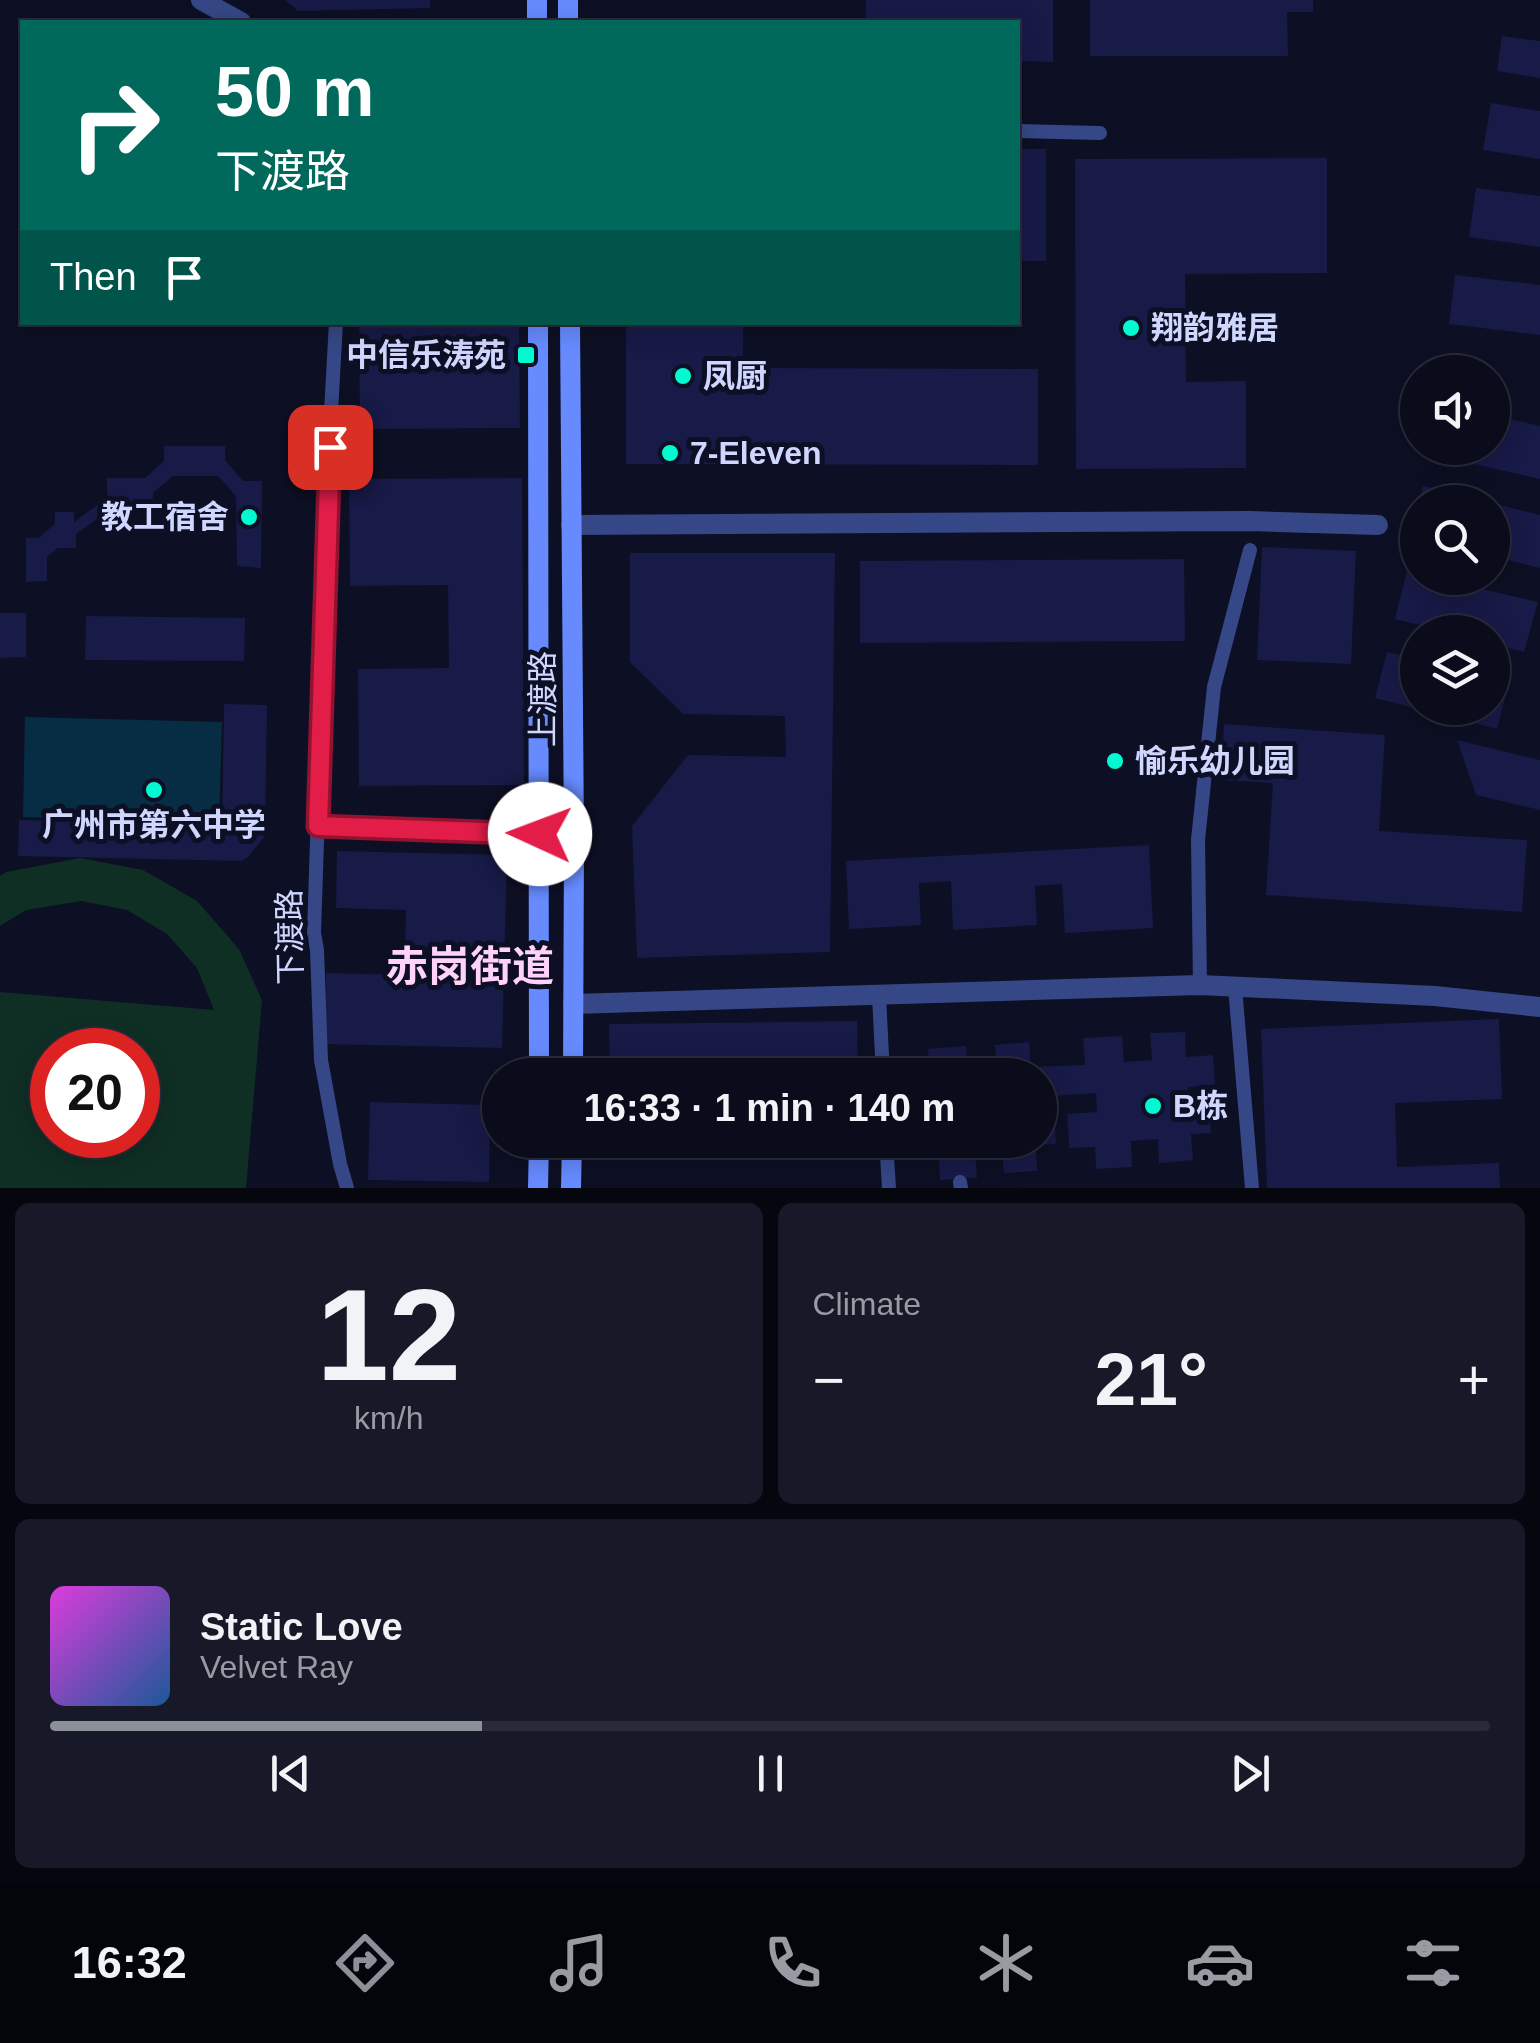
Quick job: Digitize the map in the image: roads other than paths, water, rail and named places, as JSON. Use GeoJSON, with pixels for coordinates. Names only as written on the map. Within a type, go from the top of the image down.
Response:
{"type":"FeatureCollection","features":[{"type":"Feature","properties":{"kind":"main road","name":"上渡路"},"geometry":{"type":"LineString","coordinates":[[538,325],[539,1058]]}},
{"type":"Feature","properties":{"kind":"main road","name":"上渡路"},"geometry":{"type":"LineString","coordinates":[[570,325],[573,1058]]}},
{"type":"Feature","properties":{"kind":"main road"},"geometry":{"type":"LineString","coordinates":[[538,1188],[539,1158]]}},
{"type":"Feature","properties":{"kind":"main road"},"geometry":{"type":"LineString","coordinates":[[571,1188],[572,1158]]}},
{"type":"Feature","properties":{"kind":"street"},"geometry":{"type":"LineString","coordinates":[[200,0],[238,20]]}},
{"type":"Feature","properties":{"kind":"street"},"geometry":{"type":"LineString","coordinates":[[571,524],[1378,524]]}},
{"type":"Feature","properties":{"kind":"street"},"geometry":{"type":"LineString","coordinates":[[573,1004],[1200,985],[1435,996],[1540,1006]]}},
{"type":"Feature","properties":{"kind":"lane"},"geometry":{"type":"LineString","coordinates":[[1020,132],[1100,133]]}},
{"type":"Feature","properties":{"kind":"lane","name":"下渡路"},"geometry":{"type":"LineString","coordinates":[[336,325],[314,933],[322,1060],[346,1188]]}},
{"type":"Feature","properties":{"kind":"lane"},"geometry":{"type":"LineString","coordinates":[[1200,985],[1198,840],[1214,688],[1250,550]]}},
{"type":"Feature","properties":{"kind":"lane"},"geometry":{"type":"LineString","coordinates":[[318,826],[540,834]]}},
{"type":"Feature","properties":{"kind":"lane"},"geometry":{"type":"LineString","coordinates":[[1235,987],[1252,1188]]}},
{"type":"Feature","properties":{"kind":"lane"},"geometry":{"type":"LineString","coordinates":[[879,996],[882,1058]]}},
{"type":"Feature","properties":{"kind":"lane"},"geometry":{"type":"LineString","coordinates":[[887,1158],[889,1188]]}},
{"type":"Feature","properties":{"kind":"water"},"geometry":{"type":"Polygon","coordinates":[[[25,717],[222,722],[219,822],[23,817],[25,717]]]}},
{"type":"Feature","properties":{"kind":"place","name":"翔韵雅居"},"geometry":{"type":"Point","coordinates":[1131,328]}},
{"type":"Feature","properties":{"kind":"place","name":"中信乐涛苑"},"geometry":{"type":"Point","coordinates":[526,355]}},
{"type":"Feature","properties":{"kind":"place","name":"凤厨"},"geometry":{"type":"Point","coordinates":[683,376]}},
{"type":"Feature","properties":{"kind":"place","name":"7-Eleven"},"geometry":{"type":"Point","coordinates":[670,453]}},
{"type":"Feature","properties":{"kind":"place","name":"教工宿舍"},"geometry":{"type":"Point","coordinates":[249,517]}},
{"type":"Feature","properties":{"kind":"place","name":"愉乐幼儿园"},"geometry":{"type":"Point","coordinates":[1115,761]}},
{"type":"Feature","properties":{"kind":"place","name":"广州市第六中学"},"geometry":{"type":"Point","coordinates":[154,790]}},
{"type":"Feature","properties":{"kind":"place","name":"B栋"},"geometry":{"type":"Point","coordinates":[1153,1106]}},
{"type":"Feature","properties":{"kind":"district","name":"赤岗街道"},"geometry":{"type":"Point","coordinates":[470,966]}}]}
